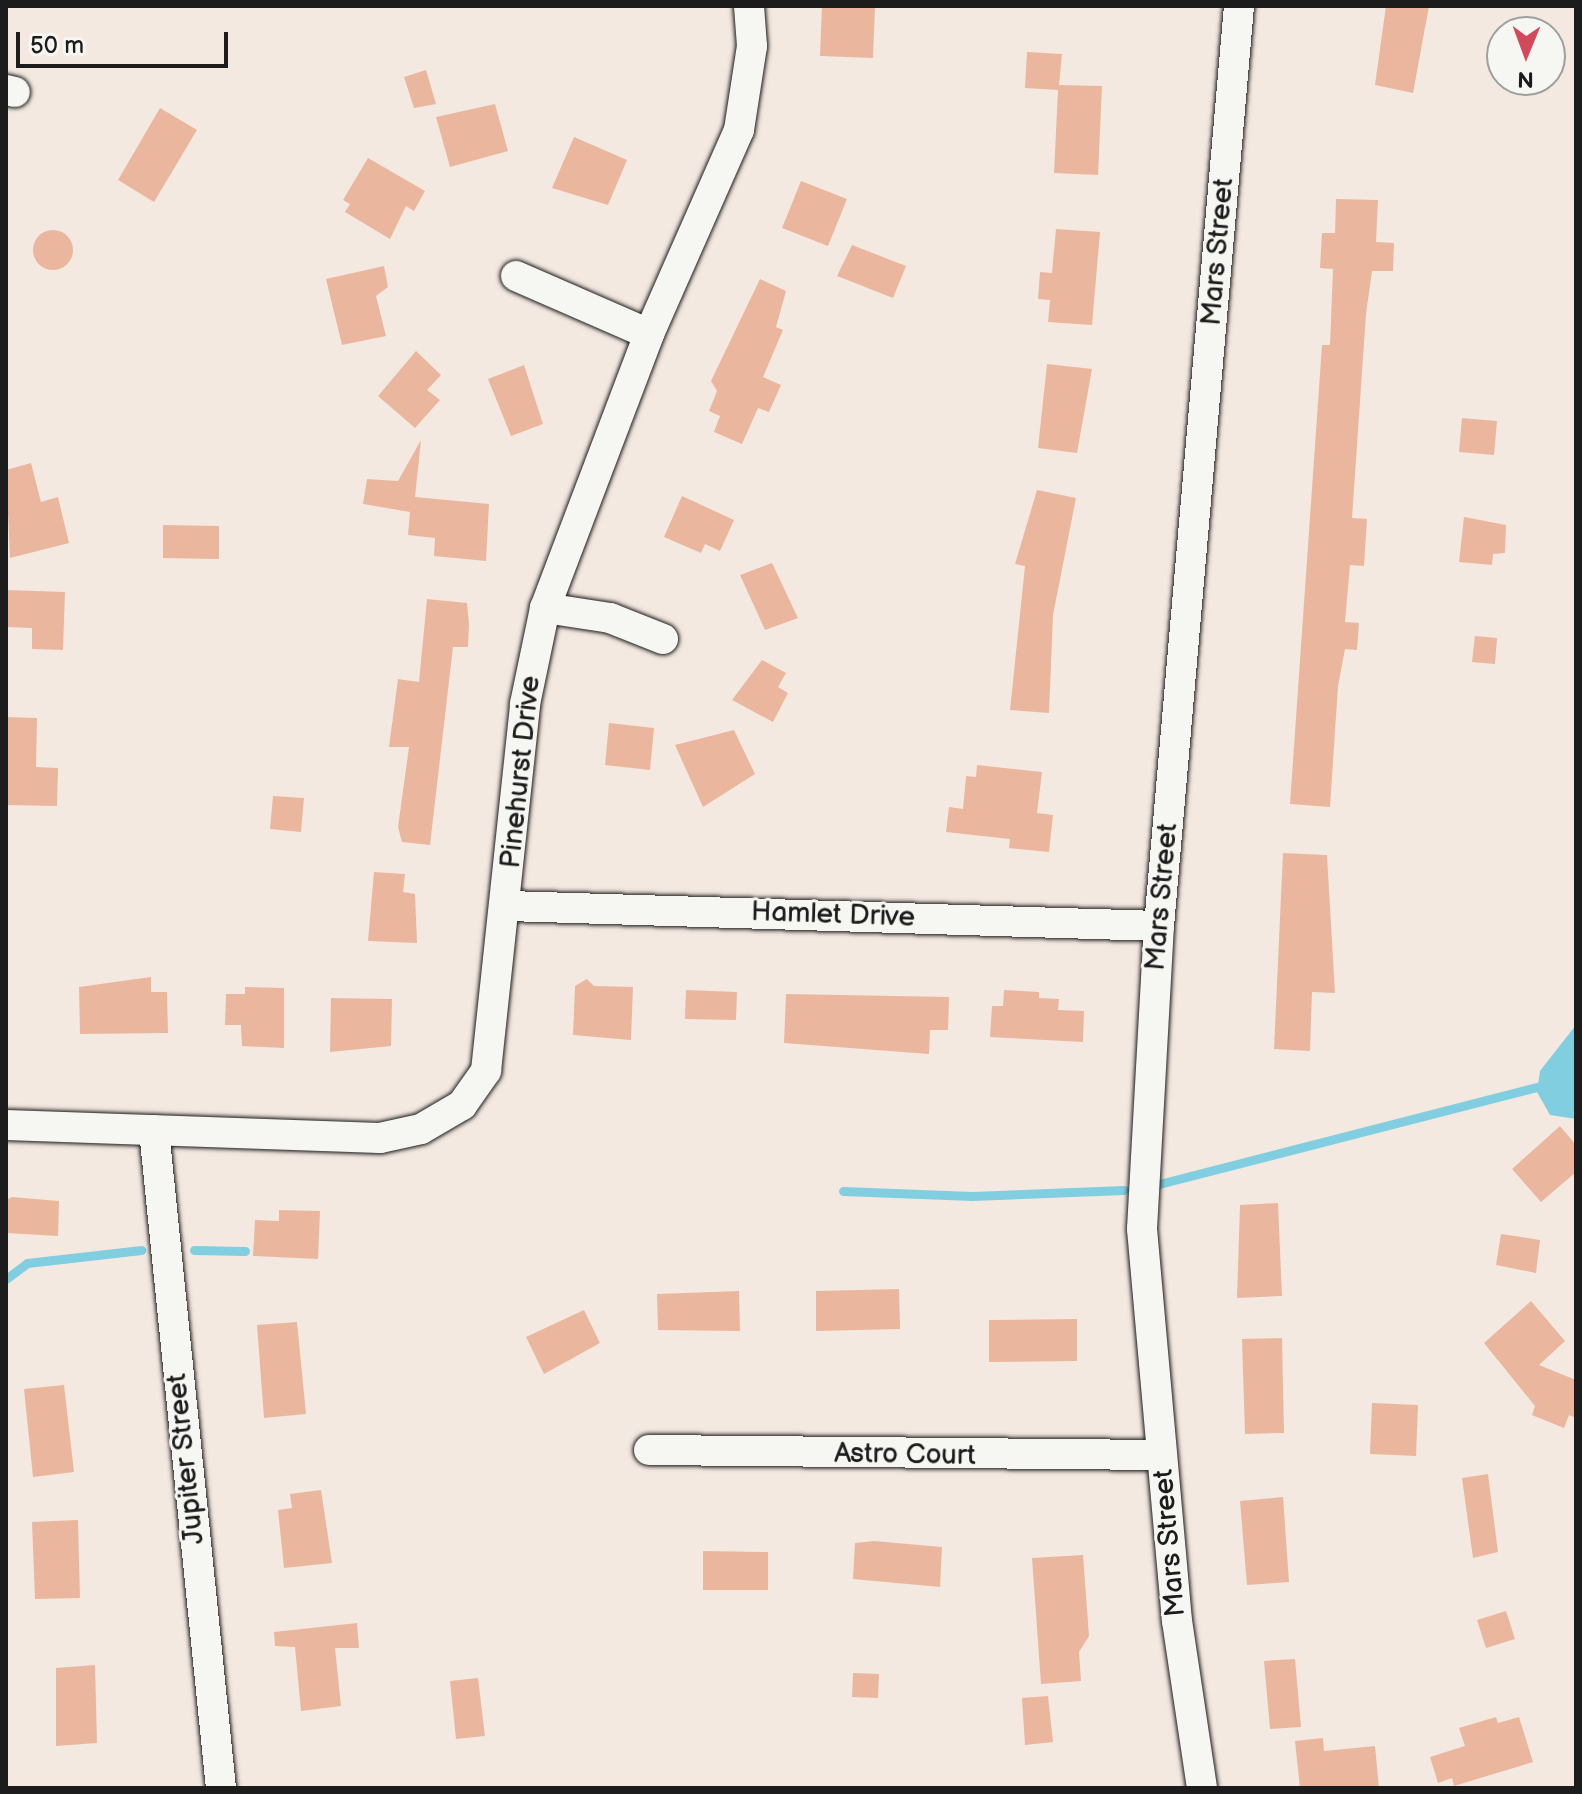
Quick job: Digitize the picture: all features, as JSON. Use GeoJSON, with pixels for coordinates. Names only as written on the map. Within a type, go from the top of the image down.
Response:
{"type":"FeatureCollection","features":[{"type":"Feature","properties":{"kind":"street","name":"Pinehurst Drive"},"geometry":{"type":"LineString","coordinates":[[6,1125],[380,1138],[421,1129],[462,1105],[486,1071],[508,906],[525,704],[545,608],[649,334],[739,130],[752,46],[749,6]]}},
{"type":"Feature","properties":{"kind":"street","name":"Mars Street"},"geometry":{"type":"LineString","coordinates":[[1202,1788],[1162,1455],[1142,1229],[1159,926],[1239,6]]}},
{"type":"Feature","properties":{"kind":"street"},"geometry":{"type":"LineString","coordinates":[[516,276],[649,334]]}},
{"type":"Feature","properties":{"kind":"street"},"geometry":{"type":"LineString","coordinates":[[545,608],[610,618],[663,639]]}},
{"type":"Feature","properties":{"kind":"street","name":"Hamlet Drive"},"geometry":{"type":"LineString","coordinates":[[508,906],[1159,926]]}},
{"type":"Feature","properties":{"kind":"street","name":"Jupiter Street"},"geometry":{"type":"LineString","coordinates":[[154,1130],[221,1788]]}},
{"type":"Feature","properties":{"kind":"street","name":"Astro Court"},"geometry":{"type":"LineString","coordinates":[[649,1450],[1162,1455]]}},
{"type":"Feature","properties":{"kind":"water"},"geometry":{"type":"Polygon","coordinates":[[[1576,1025],[1576,1119],[1550,1115],[1537,1092],[1540,1071],[1576,1025]]]}},
{"type":"Feature","properties":{"kind":"building"},"geometry":{"type":"Polygon","coordinates":[[[822,6],[875,6],[873,58],[820,56],[822,6]]]}},
{"type":"Feature","properties":{"kind":"building"},"geometry":{"type":"Polygon","coordinates":[[[1386,6],[1429,6],[1413,93],[1375,85],[1386,6]]]}},
{"type":"Feature","properties":{"kind":"building"},"geometry":{"type":"Polygon","coordinates":[[[1027,52],[1062,54],[1059,85],[1102,86],[1098,175],[1054,173],[1058,90],[1025,88],[1027,52]]]}},
{"type":"Feature","properties":{"kind":"building"},"geometry":{"type":"Polygon","coordinates":[[[426,70],[436,104],[414,108],[404,77],[426,70]]]}},
{"type":"Feature","properties":{"kind":"building"},"geometry":{"type":"Polygon","coordinates":[[[495,104],[508,151],[450,167],[436,117],[495,104]]]}},
{"type":"Feature","properties":{"kind":"building"},"geometry":{"type":"Polygon","coordinates":[[[160,108],[197,130],[154,202],[118,180],[160,108]]]}},
{"type":"Feature","properties":{"kind":"building"},"geometry":{"type":"Polygon","coordinates":[[[574,137],[627,160],[608,205],[552,188],[574,137]]]}},
{"type":"Feature","properties":{"kind":"building"},"geometry":{"type":"Polygon","coordinates":[[[368,158],[425,191],[414,211],[406,206],[390,239],[345,212],[350,204],[343,200],[368,158]]]}},
{"type":"Feature","properties":{"kind":"building"},"geometry":{"type":"Polygon","coordinates":[[[801,181],[847,199],[828,246],[782,228],[801,181]]]}},
{"type":"Feature","properties":{"kind":"building"},"geometry":{"type":"Polygon","coordinates":[[[1336,199],[1378,200],[1376,242],[1394,243],[1393,271],[1372,271],[1366,314],[1352,518],[1367,519],[1364,566],[1350,565],[1345,622],[1359,623],[1357,650],[1345,649],[1338,686],[1330,807],[1290,804],[1322,345],[1330,345],[1333,269],[1320,268],[1322,233],[1335,233],[1336,199]]]}},
{"type":"Feature","properties":{"kind":"building"},"geometry":{"type":"Polygon","coordinates":[[[1056,229],[1100,232],[1092,325],[1048,322],[1050,300],[1038,299],[1040,272],[1052,273],[1056,229]]]}},
{"type":"Feature","properties":{"kind":"building"},"geometry":{"type":"Polygon","coordinates":[[[53,230],[67,236],[73,250],[67,264],[53,270],[39,264],[33,250],[39,236],[53,230]]]}},
{"type":"Feature","properties":{"kind":"building"},"geometry":{"type":"Polygon","coordinates":[[[852,245],[906,266],[893,298],[837,276],[852,245]]]}},
{"type":"Feature","properties":{"kind":"building"},"geometry":{"type":"Polygon","coordinates":[[[384,266],[388,287],[376,296],[386,336],[342,345],[326,279],[384,266]]]}},
{"type":"Feature","properties":{"kind":"building"},"geometry":{"type":"Polygon","coordinates":[[[760,279],[786,291],[776,327],[783,330],[763,377],[781,385],[769,412],[758,408],[742,444],[714,432],[720,416],[709,411],[717,391],[711,381],[760,279]]]}},
{"type":"Feature","properties":{"kind":"building"},"geometry":{"type":"Polygon","coordinates":[[[416,351],[441,375],[427,390],[440,400],[415,428],[378,396],[416,351]]]}},
{"type":"Feature","properties":{"kind":"building"},"geometry":{"type":"Polygon","coordinates":[[[1047,364],[1092,369],[1077,453],[1038,448],[1047,364]]]}},
{"type":"Feature","properties":{"kind":"building"},"geometry":{"type":"Polygon","coordinates":[[[524,365],[543,424],[511,436],[488,379],[524,365]]]}},
{"type":"Feature","properties":{"kind":"building"},"geometry":{"type":"Polygon","coordinates":[[[1462,418],[1497,421],[1494,455],[1459,452],[1462,418]]]}},
{"type":"Feature","properties":{"kind":"building"},"geometry":{"type":"Polygon","coordinates":[[[421,440],[415,497],[489,504],[486,561],[434,556],[435,538],[408,535],[410,512],[363,504],[367,479],[398,481],[421,440]]]}},
{"type":"Feature","properties":{"kind":"building"},"geometry":{"type":"Polygon","coordinates":[[[31,463],[41,502],[58,497],[69,543],[10,558],[6,470],[31,463]]]}},
{"type":"Feature","properties":{"kind":"building"},"geometry":{"type":"Polygon","coordinates":[[[1037,490],[1076,498],[1053,615],[1049,713],[1010,710],[1025,566],[1015,564],[1037,490]]]}},
{"type":"Feature","properties":{"kind":"building"},"geometry":{"type":"Polygon","coordinates":[[[682,496],[734,520],[720,551],[705,544],[701,553],[664,537],[682,496]]]}},
{"type":"Feature","properties":{"kind":"building"},"geometry":{"type":"Polygon","coordinates":[[[1464,517],[1506,525],[1505,553],[1493,554],[1492,565],[1459,562],[1464,517]]]}},
{"type":"Feature","properties":{"kind":"building"},"geometry":{"type":"Polygon","coordinates":[[[163,525],[219,526],[219,559],[163,558],[163,525]]]}},
{"type":"Feature","properties":{"kind":"building"},"geometry":{"type":"Polygon","coordinates":[[[772,563],[798,618],[765,630],[740,575],[772,563]]]}},
{"type":"Feature","properties":{"kind":"building"},"geometry":{"type":"Polygon","coordinates":[[[6,590],[65,592],[63,650],[32,649],[32,628],[6,627],[6,590]]]}},
{"type":"Feature","properties":{"kind":"building"},"geometry":{"type":"Polygon","coordinates":[[[427,599],[467,603],[469,625],[468,647],[453,647],[430,845],[402,842],[398,827],[409,747],[389,747],[398,679],[419,682],[427,599]]]}},
{"type":"Feature","properties":{"kind":"building"},"geometry":{"type":"Polygon","coordinates":[[[1475,636],[1497,638],[1495,664],[1472,662],[1475,636]]]}},
{"type":"Feature","properties":{"kind":"building"},"geometry":{"type":"Polygon","coordinates":[[[762,660],[786,673],[778,687],[788,693],[773,722],[732,700],[762,660]]]}},
{"type":"Feature","properties":{"kind":"building"},"geometry":{"type":"Polygon","coordinates":[[[6,717],[37,718],[36,767],[58,768],[57,806],[6,805],[6,717]]]}},
{"type":"Feature","properties":{"kind":"building"},"geometry":{"type":"Polygon","coordinates":[[[609,723],[654,728],[650,770],[605,765],[609,723]]]}},
{"type":"Feature","properties":{"kind":"building"},"geometry":{"type":"Polygon","coordinates":[[[734,730],[755,774],[703,807],[675,745],[734,730]]]}},
{"type":"Feature","properties":{"kind":"building"},"geometry":{"type":"Polygon","coordinates":[[[977,765],[1042,772],[1037,813],[1053,815],[1049,852],[1009,848],[1010,839],[946,832],[949,807],[963,809],[966,776],[976,777],[977,765]]]}},
{"type":"Feature","properties":{"kind":"building"},"geometry":{"type":"Polygon","coordinates":[[[273,796],[304,798],[301,832],[270,829],[273,796]]]}},
{"type":"Feature","properties":{"kind":"building"},"geometry":{"type":"Polygon","coordinates":[[[1283,853],[1327,855],[1335,993],[1312,992],[1310,1051],[1274,1049],[1283,853]]]}},
{"type":"Feature","properties":{"kind":"building"},"geometry":{"type":"Polygon","coordinates":[[[374,872],[405,874],[403,892],[415,894],[417,943],[368,941],[374,872]]]}},
{"type":"Feature","properties":{"kind":"building"},"geometry":{"type":"Polygon","coordinates":[[[151,977],[151,992],[167,992],[168,1033],[80,1034],[79,987],[151,977]]]}},
{"type":"Feature","properties":{"kind":"building"},"geometry":{"type":"Polygon","coordinates":[[[587,979],[594,986],[633,987],[631,1040],[573,1035],[575,986],[587,979]]]}},
{"type":"Feature","properties":{"kind":"building"},"geometry":{"type":"Polygon","coordinates":[[[245,987],[284,988],[284,1048],[242,1046],[241,1025],[225,1025],[226,994],[245,994],[245,987]]]}},
{"type":"Feature","properties":{"kind":"building"},"geometry":{"type":"Polygon","coordinates":[[[686,990],[737,992],[736,1020],[685,1019],[686,990]]]}},
{"type":"Feature","properties":{"kind":"building"},"geometry":{"type":"Polygon","coordinates":[[[1004,990],[1039,992],[1039,998],[1059,999],[1058,1010],[1084,1011],[1083,1042],[990,1037],[992,1006],[1003,1006],[1004,990]]]}},
{"type":"Feature","properties":{"kind":"building"},"geometry":{"type":"Polygon","coordinates":[[[786,994],[949,997],[948,1030],[930,1030],[929,1054],[784,1043],[786,994]]]}},
{"type":"Feature","properties":{"kind":"building"},"geometry":{"type":"Polygon","coordinates":[[[331,998],[392,999],[391,1046],[330,1052],[331,998]]]}},
{"type":"Feature","properties":{"kind":"building"},"geometry":{"type":"Polygon","coordinates":[[[1560,1126],[1576,1145],[1576,1172],[1541,1202],[1512,1169],[1560,1126]]]}},
{"type":"Feature","properties":{"kind":"building"},"geometry":{"type":"Polygon","coordinates":[[[12,1197],[59,1201],[58,1236],[6,1233],[6,1200],[12,1197]]]}},
{"type":"Feature","properties":{"kind":"building"},"geometry":{"type":"Polygon","coordinates":[[[1278,1203],[1282,1296],[1237,1298],[1240,1205],[1278,1203]]]}},
{"type":"Feature","properties":{"kind":"building"},"geometry":{"type":"Polygon","coordinates":[[[279,1210],[320,1211],[318,1259],[253,1256],[255,1220],[279,1221],[279,1210]]]}},
{"type":"Feature","properties":{"kind":"building"},"geometry":{"type":"Polygon","coordinates":[[[1501,1234],[1540,1240],[1536,1273],[1496,1265],[1501,1234]]]}},
{"type":"Feature","properties":{"kind":"building"},"geometry":{"type":"Polygon","coordinates":[[[899,1289],[900,1329],[816,1331],[816,1291],[899,1289]]]}},
{"type":"Feature","properties":{"kind":"building"},"geometry":{"type":"Polygon","coordinates":[[[739,1291],[740,1331],[658,1330],[657,1294],[739,1291]]]}},
{"type":"Feature","properties":{"kind":"building"},"geometry":{"type":"Polygon","coordinates":[[[1531,1301],[1565,1341],[1539,1365],[1576,1380],[1576,1418],[1569,1415],[1564,1428],[1532,1415],[1535,1406],[1484,1343],[1531,1301]]]}},
{"type":"Feature","properties":{"kind":"building"},"geometry":{"type":"Polygon","coordinates":[[[584,1310],[600,1343],[544,1374],[526,1337],[584,1310]]]}},
{"type":"Feature","properties":{"kind":"building"},"geometry":{"type":"Polygon","coordinates":[[[1077,1319],[1077,1361],[989,1362],[989,1320],[1077,1319]]]}},
{"type":"Feature","properties":{"kind":"building"},"geometry":{"type":"Polygon","coordinates":[[[297,1322],[306,1414],[264,1418],[257,1325],[297,1322]]]}},
{"type":"Feature","properties":{"kind":"building"},"geometry":{"type":"Polygon","coordinates":[[[1282,1338],[1284,1433],[1245,1434],[1242,1339],[1282,1338]]]}},
{"type":"Feature","properties":{"kind":"building"},"geometry":{"type":"Polygon","coordinates":[[[64,1385],[74,1472],[33,1477],[24,1389],[64,1385]]]}},
{"type":"Feature","properties":{"kind":"building"},"geometry":{"type":"Polygon","coordinates":[[[1372,1403],[1418,1405],[1416,1456],[1370,1454],[1372,1403]]]}},
{"type":"Feature","properties":{"kind":"building"},"geometry":{"type":"Polygon","coordinates":[[[1488,1474],[1498,1552],[1473,1558],[1462,1478],[1488,1474]]]}},
{"type":"Feature","properties":{"kind":"building"},"geometry":{"type":"Polygon","coordinates":[[[321,1490],[332,1563],[284,1568],[278,1510],[292,1508],[290,1494],[321,1490]]]}},
{"type":"Feature","properties":{"kind":"building"},"geometry":{"type":"Polygon","coordinates":[[[1283,1497],[1289,1582],[1247,1585],[1240,1501],[1283,1497]]]}},
{"type":"Feature","properties":{"kind":"building"},"geometry":{"type":"Polygon","coordinates":[[[78,1520],[80,1598],[35,1599],[32,1522],[78,1520]]]}},
{"type":"Feature","properties":{"kind":"building"},"geometry":{"type":"Polygon","coordinates":[[[874,1541],[942,1547],[940,1587],[853,1579],[855,1543],[874,1541]]]}},
{"type":"Feature","properties":{"kind":"building"},"geometry":{"type":"Polygon","coordinates":[[[703,1551],[768,1552],[768,1590],[703,1590],[703,1551]]]}},
{"type":"Feature","properties":{"kind":"building"},"geometry":{"type":"Polygon","coordinates":[[[1083,1555],[1089,1636],[1079,1652],[1081,1681],[1041,1684],[1032,1558],[1083,1555]]]}},
{"type":"Feature","properties":{"kind":"building"},"geometry":{"type":"Polygon","coordinates":[[[1506,1611],[1515,1639],[1486,1648],[1477,1620],[1506,1611]]]}},
{"type":"Feature","properties":{"kind":"building"},"geometry":{"type":"Polygon","coordinates":[[[357,1623],[359,1648],[335,1648],[341,1706],[301,1711],[295,1647],[275,1646],[274,1632],[357,1623]]]}},
{"type":"Feature","properties":{"kind":"building"},"geometry":{"type":"Polygon","coordinates":[[[1295,1659],[1301,1727],[1270,1729],[1264,1661],[1295,1659]]]}},
{"type":"Feature","properties":{"kind":"building"},"geometry":{"type":"Polygon","coordinates":[[[95,1665],[97,1743],[56,1746],[56,1668],[95,1665]]]}},
{"type":"Feature","properties":{"kind":"building"},"geometry":{"type":"Polygon","coordinates":[[[853,1673],[879,1674],[878,1698],[852,1697],[853,1673]]]}},
{"type":"Feature","properties":{"kind":"building"},"geometry":{"type":"Polygon","coordinates":[[[478,1678],[485,1736],[456,1739],[450,1681],[478,1678]]]}},
{"type":"Feature","properties":{"kind":"building"},"geometry":{"type":"Polygon","coordinates":[[[1048,1696],[1053,1742],[1025,1745],[1022,1698],[1048,1696]]]}},
{"type":"Feature","properties":{"kind":"building"},"geometry":{"type":"Polygon","coordinates":[[[1496,1717],[1498,1723],[1519,1717],[1533,1762],[1454,1786],[1452,1778],[1438,1783],[1430,1757],[1465,1746],[1459,1728],[1496,1717]]]}},
{"type":"Feature","properties":{"kind":"building"},"geometry":{"type":"Polygon","coordinates":[[[1323,1738],[1324,1751],[1375,1746],[1379,1788],[1300,1788],[1295,1741],[1323,1738]]]}},
{"type":"Feature","properties":{"kind":"waterway"},"geometry":{"type":"LineString","coordinates":[[1159,1184],[1545,1085]]}},
{"type":"Feature","properties":{"kind":"waterway"},"geometry":{"type":"LineString","coordinates":[[843,1191],[972,1196],[1124,1190]]}},
{"type":"Feature","properties":{"kind":"waterway"},"geometry":{"type":"LineString","coordinates":[[6,1279],[27,1263],[141,1250]]}},
{"type":"Feature","properties":{"kind":"waterway"},"geometry":{"type":"LineString","coordinates":[[194,1250],[245,1251]]}}]}
